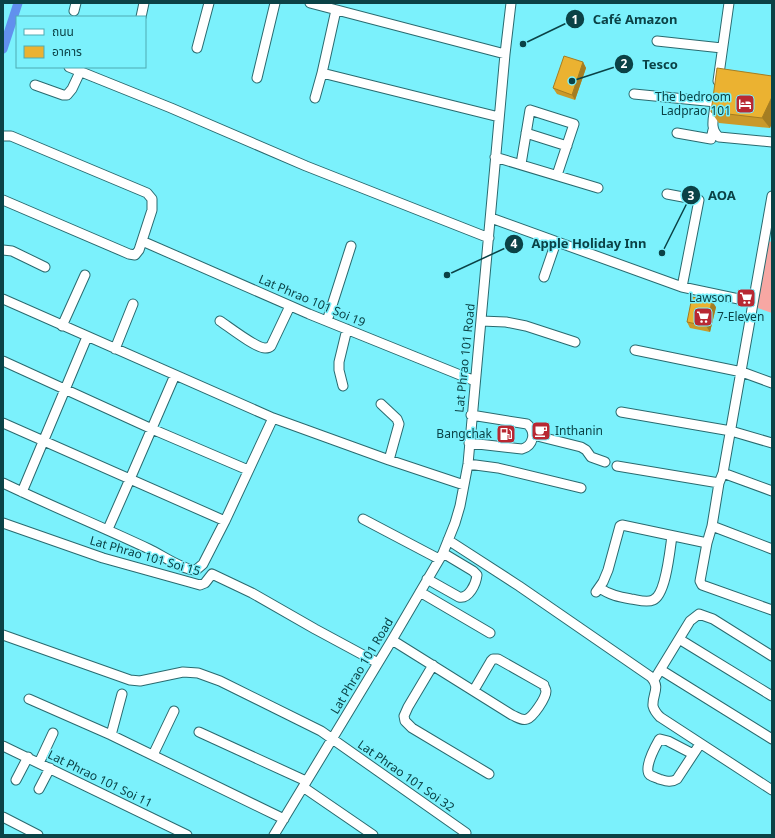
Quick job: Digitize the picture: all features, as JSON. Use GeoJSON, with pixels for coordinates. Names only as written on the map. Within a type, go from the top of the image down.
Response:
{"type":"FeatureCollection","features":[{"type":"Feature","properties":{"kind":"street"},"geometry":{"type":"LineString","coordinates":[[141,16],[144,3]]}},
{"type":"Feature","properties":{"kind":"street"},"geometry":{"type":"LineString","coordinates":[[197,48],[209,3]]}},
{"type":"Feature","properties":{"kind":"street"},"geometry":{"type":"LineString","coordinates":[[257,78],[275,3]]}},
{"type":"Feature","properties":{"kind":"street"},"geometry":{"type":"LineString","coordinates":[[310,3],[505,54]]}},
{"type":"Feature","properties":{"kind":"street","name":"Lat Phrao 101 Road"},"geometry":{"type":"LineString","coordinates":[[274,835],[441,556],[460,506],[468,464],[471,415],[491,218],[495,157],[511,3]]}},
{"type":"Feature","properties":{"kind":"street"},"geometry":{"type":"LineString","coordinates":[[677,133],[711,139],[729,3]]}},
{"type":"Feature","properties":{"kind":"street"},"geometry":{"type":"LineString","coordinates":[[315,98],[336,10]]}},
{"type":"Feature","properties":{"kind":"street"},"geometry":{"type":"LineString","coordinates":[[657,41],[722,48]]}},
{"type":"Feature","properties":{"kind":"street"},"geometry":{"type":"LineString","coordinates":[[73,68],[84,71],[306,166],[489,238]]}},
{"type":"Feature","properties":{"kind":"street"},"geometry":{"type":"LineString","coordinates":[[35,85],[67,95],[84,71]]}},
{"type":"Feature","properties":{"kind":"street"},"geometry":{"type":"LineString","coordinates":[[322,73],[499,117]]}},
{"type":"Feature","properties":{"kind":"street"},"geometry":{"type":"LineString","coordinates":[[634,94],[716,94]]}},
{"type":"Feature","properties":{"kind":"street"},"geometry":{"type":"LineString","coordinates":[[521,164],[530,110],[574,124],[557,175]]}},
{"type":"Feature","properties":{"kind":"street"},"geometry":{"type":"LineString","coordinates":[[713,130],[719,137],[772,142]]}},
{"type":"Feature","properties":{"kind":"street"},"geometry":{"type":"LineString","coordinates":[[526,133],[567,146]]}},
{"type":"Feature","properties":{"kind":"street"},"geometry":{"type":"LineString","coordinates":[[3,136],[11,136],[148,193],[152,199],[152,210],[139,250],[134,254],[129,254],[3,200]]}},
{"type":"Feature","properties":{"kind":"street"},"geometry":{"type":"LineString","coordinates":[[495,157],[598,188]]}},
{"type":"Feature","properties":{"kind":"street"},"geometry":{"type":"LineString","coordinates":[[666,194],[699,200],[682,287]]}},
{"type":"Feature","properties":{"kind":"street"},"geometry":{"type":"LineString","coordinates":[[772,199],[731,431],[700,577],[701,584],[772,610]]}},
{"type":"Feature","properties":{"kind":"street"},"geometry":{"type":"LineString","coordinates":[[491,218],[682,287],[753,302]]}},
{"type":"Feature","properties":{"kind":"street","name":"Lat Phrao 101 Soi 19"},"geometry":{"type":"LineString","coordinates":[[142,241],[290,306],[475,381]]}},
{"type":"Feature","properties":{"kind":"street"},"geometry":{"type":"LineString","coordinates":[[544,277],[556,242]]}},
{"type":"Feature","properties":{"kind":"street"},"geometry":{"type":"LineString","coordinates":[[327,321],[351,246]]}},
{"type":"Feature","properties":{"kind":"street"},"geometry":{"type":"LineString","coordinates":[[3,250],[12,251],[45,267]]}},
{"type":"Feature","properties":{"kind":"street"},"geometry":{"type":"LineString","coordinates":[[62,326],[85,275]]}},
{"type":"Feature","properties":{"kind":"street"},"geometry":{"type":"LineString","coordinates":[[3,299],[273,418],[389,460],[464,485]]}},
{"type":"Feature","properties":{"kind":"street"},"geometry":{"type":"LineString","coordinates":[[115,349],[133,304]]}},
{"type":"Feature","properties":{"kind":"street"},"geometry":{"type":"LineString","coordinates":[[220,321],[259,347],[266,348],[271,346],[290,306]]}},
{"type":"Feature","properties":{"kind":"street"},"geometry":{"type":"LineString","coordinates":[[481,322],[506,322],[526,326],[575,342]]}},
{"type":"Feature","properties":{"kind":"street"},"geometry":{"type":"LineString","coordinates":[[342,386],[339,362],[347,329]]}},
{"type":"Feature","properties":{"kind":"street"},"geometry":{"type":"LineString","coordinates":[[22,492],[87,337]]}},
{"type":"Feature","properties":{"kind":"street"},"geometry":{"type":"LineString","coordinates":[[635,350],[742,372],[772,383]]}},
{"type":"Feature","properties":{"kind":"street"},"geometry":{"type":"LineString","coordinates":[[3,361],[152,429],[248,470]]}},
{"type":"Feature","properties":{"kind":"street"},"geometry":{"type":"LineString","coordinates":[[108,529],[175,375]]}},
{"type":"Feature","properties":{"kind":"street"},"geometry":{"type":"LineString","coordinates":[[380,404],[397,420],[399,424],[389,460]]}},
{"type":"Feature","properties":{"kind":"street"},"geometry":{"type":"LineString","coordinates":[[621,412],[731,431],[772,443]]}},
{"type":"Feature","properties":{"kind":"street"},"geometry":{"type":"LineString","coordinates":[[469,443],[522,449],[532,442],[533,435],[528,424],[471,415]]}},
{"type":"Feature","properties":{"kind":"street"},"geometry":{"type":"LineString","coordinates":[[3,483],[108,529],[186,568],[196,570],[202,564],[225,521],[273,418]]}},
{"type":"Feature","properties":{"kind":"street"},"geometry":{"type":"LineString","coordinates":[[3,423],[225,521]]}},
{"type":"Feature","properties":{"kind":"street"},"geometry":{"type":"LineString","coordinates":[[533,435],[581,447],[586,450],[591,457],[605,462]]}},
{"type":"Feature","properties":{"kind":"street"},"geometry":{"type":"LineString","coordinates":[[468,464],[498,468],[581,488]]}},
{"type":"Feature","properties":{"kind":"street"},"geometry":{"type":"LineString","coordinates":[[617,466],[719,483]]}},
{"type":"Feature","properties":{"kind":"street"},"geometry":{"type":"LineString","coordinates":[[723,473],[772,491]]}},
{"type":"Feature","properties":{"kind":"street"},"geometry":{"type":"LineString","coordinates":[[363,519],[473,571],[477,575],[468,596],[463,598],[427,579]]}},
{"type":"Feature","properties":{"kind":"street","name":"Lat Phrao 101 Soi 15"},"geometry":{"type":"LineString","coordinates":[[3,523],[103,558],[200,585],[205,583],[212,574],[252,593],[315,629],[378,662]]}},
{"type":"Feature","properties":{"kind":"street"},"geometry":{"type":"LineString","coordinates":[[672,536],[665,577],[658,596],[652,601],[643,601],[598,590],[608,570],[620,526],[622,525],[707,543]]}},
{"type":"Feature","properties":{"kind":"street"},"geometry":{"type":"LineString","coordinates":[[712,526],[772,549]]}},
{"type":"Feature","properties":{"kind":"street"},"geometry":{"type":"LineString","coordinates":[[448,540],[519,586],[651,677],[657,687],[653,705],[655,711],[660,717],[772,790]]}},
{"type":"Feature","properties":{"kind":"street"},"geometry":{"type":"LineString","coordinates":[[420,592],[490,633]]}},
{"type":"Feature","properties":{"kind":"street"},"geometry":{"type":"LineString","coordinates":[[654,680],[690,621],[699,614],[713,619],[772,656]]}},
{"type":"Feature","properties":{"kind":"street","name":"Lat Phrao 101 Soi 32"},"geometry":{"type":"LineString","coordinates":[[3,635],[130,680],[140,681],[183,672],[198,673],[220,681],[321,731],[466,833]]}},
{"type":"Feature","properties":{"kind":"street"},"geometry":{"type":"LineString","coordinates":[[679,639],[772,696]]}},
{"type":"Feature","properties":{"kind":"street"},"geometry":{"type":"LineString","coordinates":[[392,640],[522,720],[528,719],[534,715],[545,695],[546,690],[544,685],[498,658],[492,661],[474,690]]}},
{"type":"Feature","properties":{"kind":"street"},"geometry":{"type":"LineString","coordinates":[[433,665],[408,707],[404,716],[405,721],[412,728],[489,774]]}},
{"type":"Feature","properties":{"kind":"street"},"geometry":{"type":"LineString","coordinates":[[661,670],[772,739]]}},
{"type":"Feature","properties":{"kind":"street"},"geometry":{"type":"LineString","coordinates":[[111,735],[122,694]]}},
{"type":"Feature","properties":{"kind":"street"},"geometry":{"type":"LineString","coordinates":[[29,699],[111,735],[284,818]]}},
{"type":"Feature","properties":{"kind":"street"},"geometry":{"type":"LineString","coordinates":[[153,755],[174,711]]}},
{"type":"Feature","properties":{"kind":"street"},"geometry":{"type":"LineString","coordinates":[[200,732],[304,784],[373,835]]}},
{"type":"Feature","properties":{"kind":"street"},"geometry":{"type":"LineString","coordinates":[[39,763],[53,733]]}},
{"type":"Feature","properties":{"kind":"street"},"geometry":{"type":"LineString","coordinates":[[694,754],[660,738],[652,754],[648,772],[650,775],[664,780],[671,782],[674,781],[677,779],[694,754],[700,744]]}},
{"type":"Feature","properties":{"kind":"street","name":"Lat Phrao 101 Soi 11"},"geometry":{"type":"LineString","coordinates":[[3,746],[186,835]]}},
{"type":"Feature","properties":{"kind":"street"},"geometry":{"type":"LineString","coordinates":[[16,780],[28,758]]}},
{"type":"Feature","properties":{"kind":"street"},"geometry":{"type":"LineString","coordinates":[[39,789],[50,768]]}},
{"type":"Feature","properties":{"kind":"street"},"geometry":{"type":"LineString","coordinates":[[3,817],[38,835]]}},
{"type":"Feature","properties":{"kind":"shaded area"},"geometry":{"type":"Polygon","coordinates":[[[768,241],[772,242],[772,313],[755,307],[768,241]]]}},
{"type":"Feature","properties":{"kind":"building"},"geometry":{"type":"Polygon","coordinates":[[[564,56],[583,62],[572,95],[553,88],[564,56]]]}},
{"type":"Feature","properties":{"kind":"building","name":"The bedroom Ladprao 101"},"geometry":{"type":"Polygon","coordinates":[[[717,68],[772,76],[772,97],[762,118],[711,112],[717,68]]]}},
{"type":"Feature","properties":{"kind":"building"},"geometry":{"type":"Polygon","coordinates":[[[692,297],[712,301],[706,326],[687,322],[692,297]]]}},
{"type":"Feature","properties":{"kind":"waterway"},"geometry":{"type":"LineString","coordinates":[[3,49],[18,3]]}},
{"type":"Feature","properties":{"kind":"place","name":"Café Amazon"},"geometry":{"type":"Point","coordinates":[523,44]}},
{"type":"Feature","properties":{"kind":"place","name":"Tesco"},"geometry":{"type":"Point","coordinates":[572,81]}},
{"type":"Feature","properties":{"kind":"place","name":"The bedroom Ladprao 101"},"geometry":{"type":"Point","coordinates":[745,104]}},
{"type":"Feature","properties":{"kind":"place","name":"AOA"},"geometry":{"type":"Point","coordinates":[662,253]}},
{"type":"Feature","properties":{"kind":"place","name":"Apple Holiday Inn"},"geometry":{"type":"Point","coordinates":[447,275]}},
{"type":"Feature","properties":{"kind":"place","name":"Lawson"},"geometry":{"type":"Point","coordinates":[746,298]}},
{"type":"Feature","properties":{"kind":"place","name":"7-Eleven"},"geometry":{"type":"Point","coordinates":[703,317]}},
{"type":"Feature","properties":{"kind":"place","name":"Inthanin"},"geometry":{"type":"Point","coordinates":[541,431]}},
{"type":"Feature","properties":{"kind":"place","name":"Bangchak"},"geometry":{"type":"Point","coordinates":[506,434]}}]}
